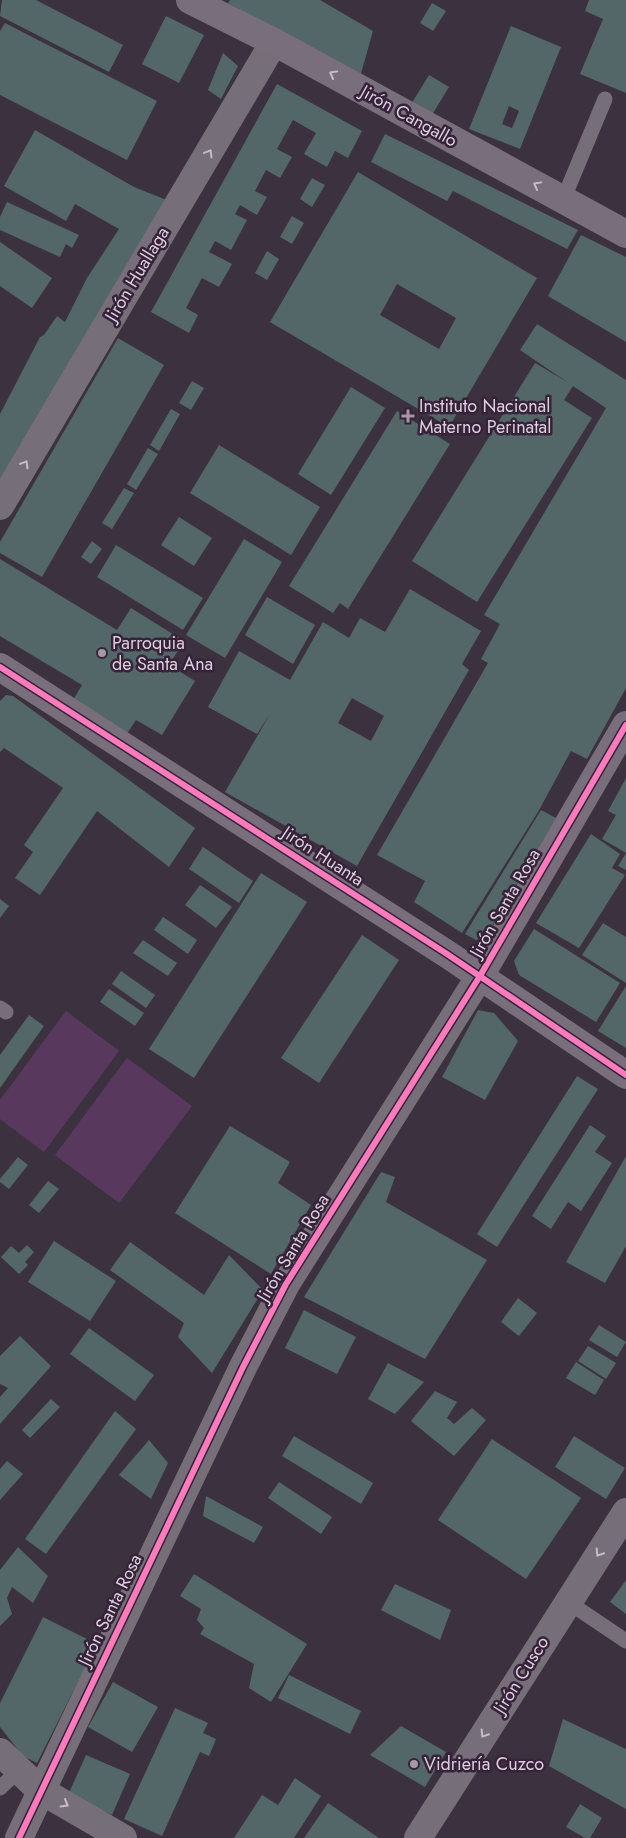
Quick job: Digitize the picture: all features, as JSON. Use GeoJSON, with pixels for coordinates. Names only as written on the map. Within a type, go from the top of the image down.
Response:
{"type":"FeatureCollection","features":[{"type":"Feature","properties":{"kind":"street","name":"Jirón Cangallo"},"geometry":{"type":"LineString","coordinates":[[190,0],[274,42],[626,234]]}},
{"type":"Feature","properties":{"kind":"street","name":"Jirón Huallaga"},"geometry":{"type":"LineString","coordinates":[[0,506],[274,42]]}},
{"type":"Feature","properties":{"kind":"street","name":"Jirón Huanta"},"geometry":{"type":"LineString","coordinates":[[0,668],[480,976],[626,1075]]}},
{"type":"Feature","properties":{"kind":"street","name":"Jirón Santa Rosa"},"geometry":{"type":"LineString","coordinates":[[19,1838],[40,1790],[243,1367],[286,1284],[480,976],[626,725]]}},
{"type":"Feature","properties":{"kind":"street","name":"Jirón Cusco"},"geometry":{"type":"LineString","coordinates":[[418,1838],[626,1512]]}},
{"type":"Feature","properties":{"kind":"street"},"geometry":{"type":"LineString","coordinates":[[6,1770],[123,1838]]}},
{"type":"Feature","properties":{"kind":"lane"},"geometry":{"type":"LineString","coordinates":[[563,200],[605,99]]}},
{"type":"Feature","properties":{"kind":"lane"},"geometry":{"type":"LineString","coordinates":[[568,1602],[626,1641]]}},
{"type":"Feature","properties":{"kind":"shaded area"},"geometry":{"type":"Polygon","coordinates":[[[66,1011],[119,1051],[44,1152],[0,1119],[0,1100],[66,1011]]]}},
{"type":"Feature","properties":{"kind":"shaded area"},"geometry":{"type":"Polygon","coordinates":[[[127,1058],[192,1106],[119,1203],[55,1155],[127,1058]]]}},
{"type":"Feature","properties":{"kind":"building"},"geometry":{"type":"Polygon","coordinates":[[[2,0],[36,0],[123,45],[109,72],[0,16],[2,0]]]}},
{"type":"Feature","properties":{"kind":"building"},"geometry":{"type":"Polygon","coordinates":[[[230,0],[320,0],[373,31],[360,77],[228,3],[230,0]]]}},
{"type":"Feature","properties":{"kind":"building"},"geometry":{"type":"Polygon","coordinates":[[[589,0],[626,0],[626,93],[580,74],[603,19],[585,11],[589,0]]]}},
{"type":"Feature","properties":{"kind":"building"},"geometry":{"type":"Polygon","coordinates":[[[432,3],[446,11],[433,31],[420,23],[432,3]]]}},
{"type":"Feature","properties":{"kind":"building"},"geometry":{"type":"Polygon","coordinates":[[[166,16],[204,35],[179,83],[142,64],[166,16]]]}},
{"type":"Feature","properties":{"kind":"building"},"geometry":{"type":"Polygon","coordinates":[[[5,23],[157,101],[127,160],[0,95],[0,31],[5,23]]]}},
{"type":"Feature","properties":{"kind":"building"},"geometry":{"type":"Polygon","coordinates":[[[511,26],[561,47],[520,149],[469,129],[511,26]],[[509,106],[502,124],[512,128],[519,111],[509,106]]]}},
{"type":"Feature","properties":{"kind":"building"},"geometry":{"type":"Polygon","coordinates":[[[223,53],[238,66],[221,99],[208,90],[223,53]]]}},
{"type":"Feature","properties":{"kind":"building"},"geometry":{"type":"Polygon","coordinates":[[[429,75],[449,87],[430,118],[410,106],[429,75]]]}},
{"type":"Feature","properties":{"kind":"building"},"geometry":{"type":"Polygon","coordinates":[[[277,84],[362,131],[348,158],[335,151],[327,167],[304,154],[316,133],[293,120],[277,149],[292,157],[280,178],[266,170],[255,191],[267,197],[257,215],[240,205],[235,214],[247,220],[231,250],[215,241],[209,252],[232,264],[219,287],[202,278],[186,308],[198,315],[189,333],[151,312],[277,84]]]}},
{"type":"Feature","properties":{"kind":"building"},"geometry":{"type":"Polygon","coordinates":[[[35,130],[134,187],[169,201],[0,483],[0,414],[40,337],[44,335],[57,316],[65,322],[87,278],[119,229],[75,204],[66,221],[4,186],[35,130]]]}},
{"type":"Feature","properties":{"kind":"building"},"geometry":{"type":"Polygon","coordinates":[[[385,134],[578,230],[567,249],[453,191],[447,201],[371,162],[385,134]]]}},
{"type":"Feature","properties":{"kind":"building"},"geometry":{"type":"Polygon","coordinates":[[[358,172],[537,278],[449,427],[270,322],[358,172]],[[397,284],[380,315],[439,349],[456,318],[397,284]]]}},
{"type":"Feature","properties":{"kind":"building"},"geometry":{"type":"Polygon","coordinates":[[[312,178],[325,185],[312,207],[300,199],[312,178]]]}},
{"type":"Feature","properties":{"kind":"building"},"geometry":{"type":"Polygon","coordinates":[[[7,202],[79,235],[72,248],[66,244],[60,257],[0,230],[0,217],[7,202]]]}},
{"type":"Feature","properties":{"kind":"building"},"geometry":{"type":"Polygon","coordinates":[[[292,216],[304,223],[292,244],[280,237],[292,216]]]}},
{"type":"Feature","properties":{"kind":"building"},"geometry":{"type":"Polygon","coordinates":[[[581,235],[626,257],[626,342],[548,296],[581,235]]]}},
{"type":"Feature","properties":{"kind":"building"},"geometry":{"type":"Polygon","coordinates":[[[0,242],[52,278],[32,308],[0,286],[0,242]]]}},
{"type":"Feature","properties":{"kind":"building"},"geometry":{"type":"Polygon","coordinates":[[[267,251],[279,259],[267,280],[255,273],[267,251]]]}},
{"type":"Feature","properties":{"kind":"building"},"geometry":{"type":"Polygon","coordinates":[[[537,324],[626,380],[626,688],[587,759],[571,751],[538,812],[462,933],[414,902],[425,881],[377,855],[488,663],[481,659],[500,624],[484,615],[606,408],[573,386],[564,400],[592,418],[477,602],[412,561],[535,363],[567,382],[520,350],[537,324]]]}},
{"type":"Feature","properties":{"kind":"building"},"geometry":{"type":"Polygon","coordinates":[[[118,338],[164,365],[42,577],[0,553],[0,542],[118,338]]]}},
{"type":"Feature","properties":{"kind":"building"},"geometry":{"type":"Polygon","coordinates":[[[192,381],[204,388],[191,410],[179,403],[192,381]]]}},
{"type":"Feature","properties":{"kind":"building"},"geometry":{"type":"Polygon","coordinates":[[[351,387],[385,408],[331,495],[298,474],[351,387]]]}},
{"type":"Feature","properties":{"kind":"building"},"geometry":{"type":"Polygon","coordinates":[[[171,409],[180,414],[159,451],[150,445],[171,409]]]}},
{"type":"Feature","properties":{"kind":"building"},"geometry":{"type":"Polygon","coordinates":[[[397,411],[450,444],[348,609],[340,603],[333,613],[289,586],[397,411]]]}},
{"type":"Feature","properties":{"kind":"building"},"geometry":{"type":"Polygon","coordinates":[[[219,445],[320,507],[291,555],[190,493],[219,445]]]}},
{"type":"Feature","properties":{"kind":"building"},"geometry":{"type":"Polygon","coordinates":[[[148,448],[158,454],[136,490],[127,484],[148,448]]]}},
{"type":"Feature","properties":{"kind":"building"},"geometry":{"type":"Polygon","coordinates":[[[124,488],[134,493],[112,529],[102,523],[124,488]]]}},
{"type":"Feature","properties":{"kind":"building"},"geometry":{"type":"Polygon","coordinates":[[[179,517],[212,538],[194,566],[161,545],[179,517]]]}},
{"type":"Feature","properties":{"kind":"building"},"geometry":{"type":"Polygon","coordinates":[[[244,539],[282,562],[225,658],[186,635],[244,539]]]}},
{"type":"Feature","properties":{"kind":"building"},"geometry":{"type":"Polygon","coordinates":[[[92,541],[102,549],[91,564],[81,557],[92,541]]]}},
{"type":"Feature","properties":{"kind":"building"},"geometry":{"type":"Polygon","coordinates":[[[116,545],[203,598],[183,630],[97,577],[116,545]]]}},
{"type":"Feature","properties":{"kind":"building","name":"Parroquia de Santa Ana"},"geometry":{"type":"Polygon","coordinates":[[[0,559],[117,630],[131,608],[184,641],[169,665],[195,681],[162,735],[136,720],[122,741],[69,707],[82,685],[0,636],[0,559]]]}},
{"type":"Feature","properties":{"kind":"building"},"geometry":{"type":"Polygon","coordinates":[[[410,589],[481,631],[462,664],[469,670],[357,866],[225,792],[270,714],[257,734],[208,707],[239,651],[290,680],[323,622],[349,638],[360,618],[385,632],[410,589]],[[352,698],[338,723],[371,741],[384,716],[352,698]]]}},
{"type":"Feature","properties":{"kind":"building"},"geometry":{"type":"Polygon","coordinates":[[[267,597],[315,625],[293,664],[245,635],[267,597]]]}},
{"type":"Feature","properties":{"kind":"building"},"geometry":{"type":"Polygon","coordinates":[[[6,695],[13,696],[195,828],[169,867],[97,811],[40,895],[15,878],[33,852],[24,845],[63,788],[4,748],[0,752],[0,701],[6,695]]]}},
{"type":"Feature","properties":{"kind":"building"},"geometry":{"type":"Polygon","coordinates":[[[626,778],[626,853],[602,839],[616,815],[608,811],[626,778]]]}},
{"type":"Feature","properties":{"kind":"building"},"geometry":{"type":"Polygon","coordinates":[[[541,810],[556,818],[485,938],[476,940],[465,934],[541,810]]]}},
{"type":"Feature","properties":{"kind":"building"},"geometry":{"type":"Polygon","coordinates":[[[591,834],[620,854],[612,868],[625,875],[579,948],[536,923],[591,834]]]}},
{"type":"Feature","properties":{"kind":"building"},"geometry":{"type":"Polygon","coordinates":[[[203,847],[253,881],[239,903],[189,869],[203,847]]]}},
{"type":"Feature","properties":{"kind":"building"},"geometry":{"type":"Polygon","coordinates":[[[626,853],[626,870],[618,866],[626,853]]]}},
{"type":"Feature","properties":{"kind":"building"},"geometry":{"type":"Polygon","coordinates":[[[261,873],[307,902],[194,1078],[149,1049],[261,873]]]}},
{"type":"Feature","properties":{"kind":"building"},"geometry":{"type":"Polygon","coordinates":[[[200,885],[232,907],[216,928],[185,905],[200,885]]]}},
{"type":"Feature","properties":{"kind":"building"},"geometry":{"type":"Polygon","coordinates":[[[0,899],[9,906],[0,918],[0,899]]]}},
{"type":"Feature","properties":{"kind":"building"},"geometry":{"type":"Polygon","coordinates":[[[163,917],[197,940],[188,954],[154,930],[163,917]]]}},
{"type":"Feature","properties":{"kind":"building"},"geometry":{"type":"Polygon","coordinates":[[[603,923],[626,937],[626,983],[582,955],[603,923]]]}},
{"type":"Feature","properties":{"kind":"building"},"geometry":{"type":"Polygon","coordinates":[[[534,929],[620,983],[596,1022],[519,975],[514,961],[534,929]]]}},
{"type":"Feature","properties":{"kind":"building"},"geometry":{"type":"Polygon","coordinates":[[[362,935],[399,960],[319,1083],[281,1058],[362,935]]]}},
{"type":"Feature","properties":{"kind":"building"},"geometry":{"type":"Polygon","coordinates":[[[143,940],[177,963],[168,976],[133,953],[143,940]]]}},
{"type":"Feature","properties":{"kind":"building"},"geometry":{"type":"Polygon","coordinates":[[[121,971],[155,995],[146,1008],[112,984],[121,971]]]}},
{"type":"Feature","properties":{"kind":"building"},"geometry":{"type":"Polygon","coordinates":[[[626,986],[626,1048],[598,1031],[626,986]]]}},
{"type":"Feature","properties":{"kind":"building"},"geometry":{"type":"Polygon","coordinates":[[[109,989],[144,1013],[135,1026],[100,1002],[109,989]]]}},
{"type":"Feature","properties":{"kind":"building"},"geometry":{"type":"Polygon","coordinates":[[[478,1010],[494,1013],[518,1041],[485,1100],[442,1077],[478,1010]]]}},
{"type":"Feature","properties":{"kind":"building"},"geometry":{"type":"Polygon","coordinates":[[[29,1015],[44,1026],[0,1088],[0,1055],[29,1015]]]}},
{"type":"Feature","properties":{"kind":"building"},"geometry":{"type":"Polygon","coordinates":[[[577,1076],[598,1089],[497,1247],[477,1234],[577,1076]]]}},
{"type":"Feature","properties":{"kind":"building"},"geometry":{"type":"Polygon","coordinates":[[[590,1125],[606,1136],[595,1152],[612,1163],[581,1211],[568,1202],[551,1229],[532,1216],[590,1125]]]}},
{"type":"Feature","properties":{"kind":"building"},"geometry":{"type":"Polygon","coordinates":[[[230,1126],[290,1162],[278,1183],[311,1205],[271,1274],[175,1213],[230,1126]]]}},
{"type":"Feature","properties":{"kind":"building"},"geometry":{"type":"Polygon","coordinates":[[[626,1156],[626,1246],[605,1283],[566,1262],[626,1156]]]}},
{"type":"Feature","properties":{"kind":"building"},"geometry":{"type":"Polygon","coordinates":[[[18,1157],[28,1165],[9,1189],[0,1182],[0,1179],[18,1157]]]}},
{"type":"Feature","properties":{"kind":"building"},"geometry":{"type":"Polygon","coordinates":[[[381,1172],[395,1177],[386,1202],[487,1260],[425,1359],[304,1297],[381,1172]]]}},
{"type":"Feature","properties":{"kind":"building"},"geometry":{"type":"Polygon","coordinates":[[[48,1181],[59,1189],[39,1213],[29,1205],[48,1181]]]}},
{"type":"Feature","properties":{"kind":"building"},"geometry":{"type":"Polygon","coordinates":[[[54,1241],[116,1281],[90,1321],[28,1282],[54,1241]]]}},
{"type":"Feature","properties":{"kind":"building"},"geometry":{"type":"Polygon","coordinates":[[[130,1242],[204,1295],[229,1255],[263,1290],[212,1373],[178,1337],[184,1323],[110,1270],[130,1242]]]}},
{"type":"Feature","properties":{"kind":"building"},"geometry":{"type":"Polygon","coordinates":[[[27,1245],[34,1252],[25,1262],[28,1265],[19,1274],[1,1257],[11,1246],[19,1253],[27,1245]]]}},
{"type":"Feature","properties":{"kind":"building"},"geometry":{"type":"Polygon","coordinates":[[[518,1298],[537,1313],[519,1336],[501,1322],[518,1298]]]}},
{"type":"Feature","properties":{"kind":"building"},"geometry":{"type":"Polygon","coordinates":[[[304,1310],[356,1337],[337,1374],[285,1348],[304,1310]]]}},
{"type":"Feature","properties":{"kind":"building"},"geometry":{"type":"Polygon","coordinates":[[[599,1325],[626,1342],[617,1357],[589,1340],[599,1325]]]}},
{"type":"Feature","properties":{"kind":"building"},"geometry":{"type":"Polygon","coordinates":[[[89,1328],[154,1375],[135,1401],[70,1354],[89,1328]]]}},
{"type":"Feature","properties":{"kind":"building"},"geometry":{"type":"Polygon","coordinates":[[[20,1336],[51,1366],[0,1424],[0,1397],[8,1388],[0,1384],[0,1356],[20,1336]]]}},
{"type":"Feature","properties":{"kind":"building"},"geometry":{"type":"Polygon","coordinates":[[[588,1346],[616,1363],[606,1379],[578,1361],[588,1346]]]}},
{"type":"Feature","properties":{"kind":"building"},"geometry":{"type":"Polygon","coordinates":[[[576,1362],[604,1380],[595,1395],[566,1378],[576,1362]]]}},
{"type":"Feature","properties":{"kind":"building"},"geometry":{"type":"Polygon","coordinates":[[[388,1363],[424,1382],[395,1414],[368,1399],[388,1363]]]}},
{"type":"Feature","properties":{"kind":"building"},"geometry":{"type":"Polygon","coordinates":[[[435,1391],[457,1402],[447,1418],[454,1424],[472,1408],[486,1420],[454,1456],[411,1421],[435,1391]]]}},
{"type":"Feature","properties":{"kind":"building"},"geometry":{"type":"Polygon","coordinates":[[[51,1399],[60,1407],[30,1438],[22,1430],[51,1399]]]}},
{"type":"Feature","properties":{"kind":"building"},"geometry":{"type":"Polygon","coordinates":[[[115,1411],[136,1429],[46,1554],[25,1539],[115,1411]]]}},
{"type":"Feature","properties":{"kind":"building"},"geometry":{"type":"Polygon","coordinates":[[[294,1436],[373,1483],[361,1504],[282,1456],[294,1436]]]}},
{"type":"Feature","properties":{"kind":"building"},"geometry":{"type":"Polygon","coordinates":[[[574,1436],[625,1468],[606,1499],[555,1467],[574,1436]]]}},
{"type":"Feature","properties":{"kind":"building"},"geometry":{"type":"Polygon","coordinates":[[[492,1439],[581,1498],[526,1579],[438,1520],[492,1439]]]}},
{"type":"Feature","properties":{"kind":"building"},"geometry":{"type":"Polygon","coordinates":[[[149,1440],[168,1463],[151,1499],[119,1475],[149,1440]]]}},
{"type":"Feature","properties":{"kind":"building"},"geometry":{"type":"Polygon","coordinates":[[[7,1461],[23,1474],[0,1500],[0,1469],[7,1461]]]}},
{"type":"Feature","properties":{"kind":"building"},"geometry":{"type":"Polygon","coordinates":[[[279,1482],[332,1517],[321,1534],[268,1498],[279,1482]]]}},
{"type":"Feature","properties":{"kind":"building"},"geometry":{"type":"Polygon","coordinates":[[[206,1496],[263,1527],[254,1543],[203,1516],[206,1496]]]}},
{"type":"Feature","properties":{"kind":"building"},"geometry":{"type":"Polygon","coordinates":[[[18,1547],[48,1576],[33,1603],[12,1587],[7,1598],[12,1614],[0,1626],[0,1570],[18,1547]]]}},
{"type":"Feature","properties":{"kind":"building"},"geometry":{"type":"Polygon","coordinates":[[[194,1574],[307,1644],[271,1702],[249,1688],[254,1664],[200,1634],[204,1628],[197,1620],[201,1609],[180,1596],[194,1574]]]}},
{"type":"Feature","properties":{"kind":"building"},"geometry":{"type":"Polygon","coordinates":[[[626,1580],[626,1614],[610,1602],[626,1580]]]}},
{"type":"Feature","properties":{"kind":"building"},"geometry":{"type":"Polygon","coordinates":[[[395,1584],[451,1610],[440,1640],[381,1610],[395,1584]]]}},
{"type":"Feature","properties":{"kind":"building"},"geometry":{"type":"Polygon","coordinates":[[[43,1617],[97,1644],[37,1763],[23,1756],[0,1727],[0,1703],[43,1617]]]}},
{"type":"Feature","properties":{"kind":"building"},"geometry":{"type":"Polygon","coordinates":[[[289,1675],[361,1711],[350,1734],[278,1698],[289,1675]]]}},
{"type":"Feature","properties":{"kind":"building"},"geometry":{"type":"Polygon","coordinates":[[[113,1682],[158,1707],[132,1752],[88,1727],[113,1682]]]}},
{"type":"Feature","properties":{"kind":"building"},"geometry":{"type":"Polygon","coordinates":[[[175,1708],[208,1723],[203,1733],[216,1739],[209,1756],[200,1752],[162,1836],[124,1819],[175,1708]]]}},
{"type":"Feature","properties":{"kind":"building"},"geometry":{"type":"Polygon","coordinates":[[[563,1719],[626,1749],[626,1809],[549,1766],[563,1719]]]}},
{"type":"Feature","properties":{"kind":"building"},"geometry":{"type":"Polygon","coordinates":[[[401,1726],[446,1752],[425,1787],[370,1755],[401,1726]]]}},
{"type":"Feature","properties":{"kind":"building"},"geometry":{"type":"Polygon","coordinates":[[[86,1755],[130,1774],[112,1815],[68,1795],[86,1755]]]}},
{"type":"Feature","properties":{"kind":"building"},"geometry":{"type":"Polygon","coordinates":[[[295,1778],[321,1796],[294,1838],[234,1838],[262,1795],[278,1805],[295,1778]]]}},
{"type":"Feature","properties":{"kind":"building"},"geometry":{"type":"Polygon","coordinates":[[[328,1803],[379,1838],[304,1838],[328,1803]]]}},
{"type":"Feature","properties":{"kind":"building"},"geometry":{"type":"Polygon","coordinates":[[[580,1804],[602,1818],[590,1838],[585,1838],[566,1827],[580,1804]]]}},
{"type":"Feature","properties":{"kind":"cycle path"},"geometry":{"type":"LineString","coordinates":[[0,667],[447,954],[626,1075]]}},
{"type":"Feature","properties":{"kind":"cycle path"},"geometry":{"type":"LineString","coordinates":[[19,1838],[243,1367],[286,1284],[480,976],[626,725]]}},
{"type":"Feature","properties":{"kind":"place","name":"Instituto Nacional Materno Perinatal"},"geometry":{"type":"Point","coordinates":[408,416]}},
{"type":"Feature","properties":{"kind":"place","name":"Parroquia de Santa Ana"},"geometry":{"type":"Point","coordinates":[102,653]}},
{"type":"Feature","properties":{"kind":"place","name":"Vidriería Cuzco"},"geometry":{"type":"Point","coordinates":[414,1764]}}]}
